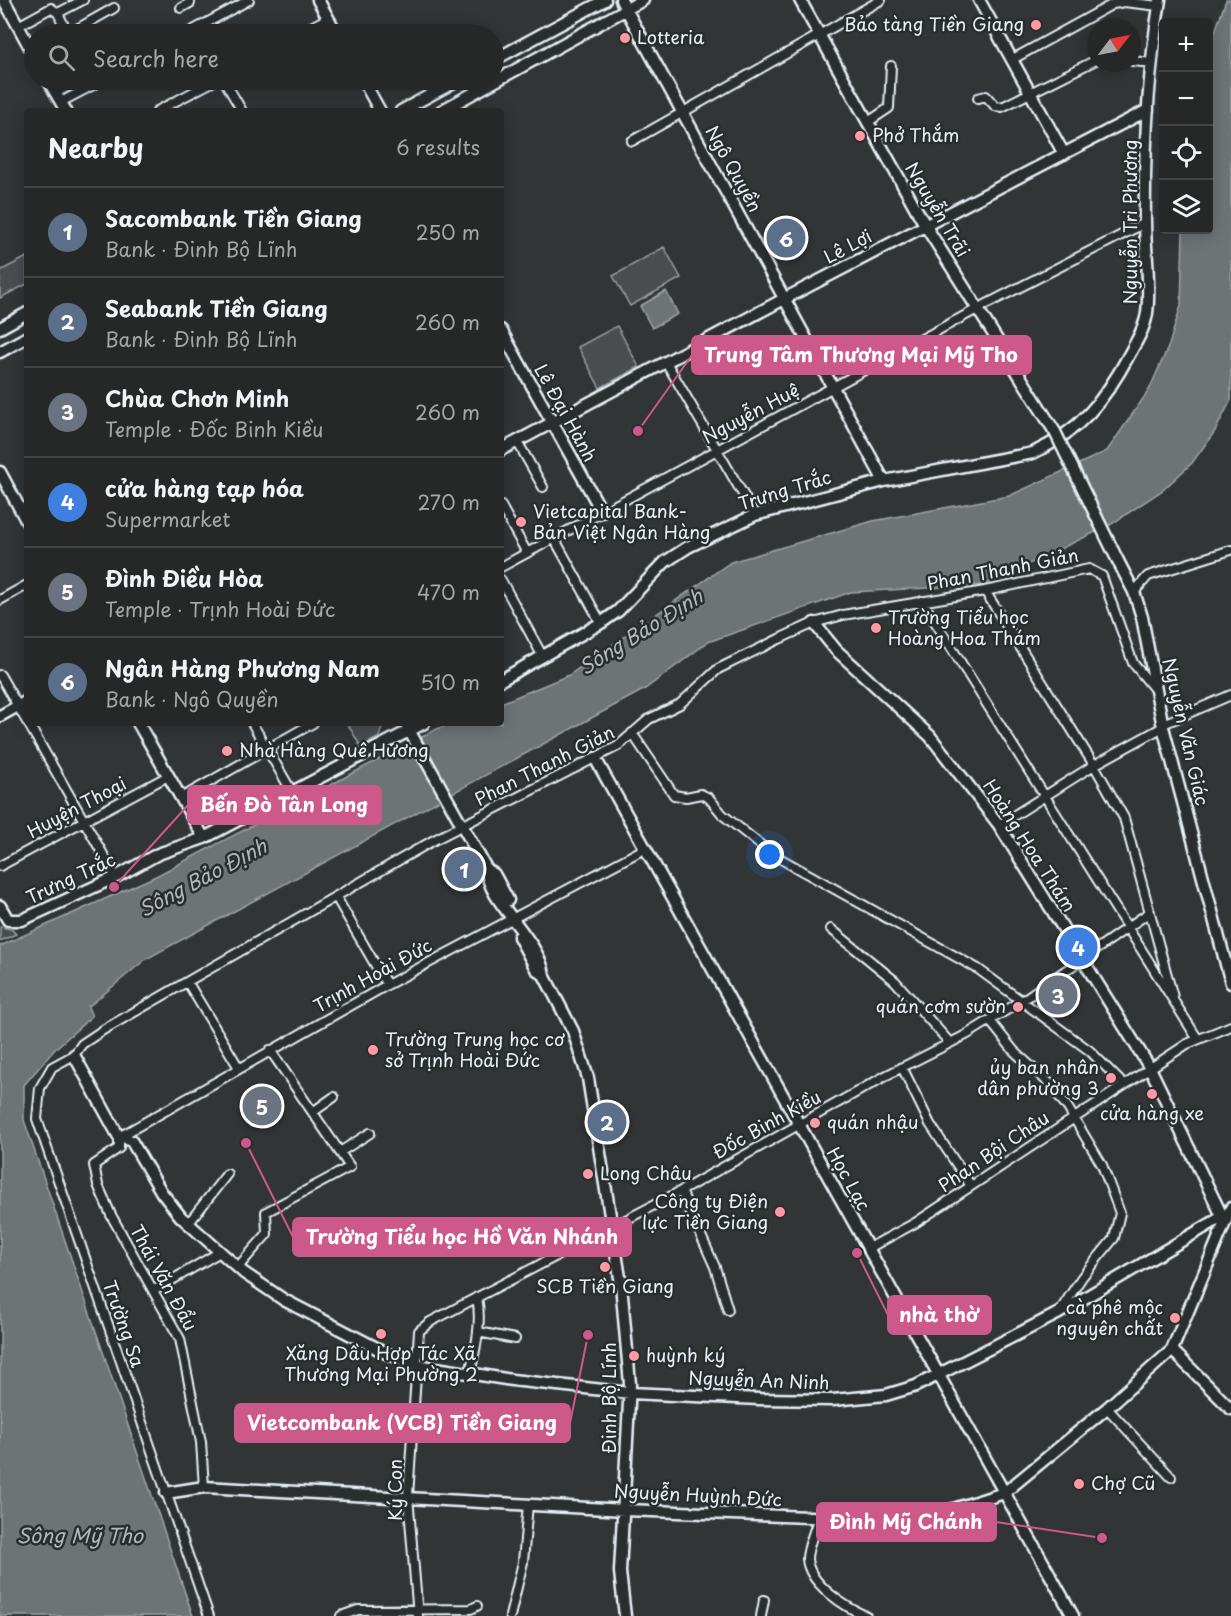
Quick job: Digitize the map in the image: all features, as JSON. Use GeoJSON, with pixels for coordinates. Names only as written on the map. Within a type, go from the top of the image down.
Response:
{"type":"FeatureCollection","features":[{"type":"Feature","properties":{"kind":"street"},"geometry":{"type":"LineString","coordinates":[[4,0],[24,37]]}},
{"type":"Feature","properties":{"kind":"street"},"geometry":{"type":"LineString","coordinates":[[58,13],[83,0]]}},
{"type":"Feature","properties":{"kind":"street"},"geometry":{"type":"LineString","coordinates":[[211,24],[249,0]]}},
{"type":"Feature","properties":{"kind":"street"},"geometry":{"type":"LineString","coordinates":[[318,0],[331,24]]}},
{"type":"Feature","properties":{"kind":"street"},"geometry":{"type":"LineString","coordinates":[[504,55],[605,0]]}},
{"type":"Feature","properties":{"kind":"street"},"geometry":{"type":"LineString","coordinates":[[504,74],[623,5],[643,0]]}},
{"type":"Feature","properties":{"kind":"street","name":"Nguyễn Trãi"},"geometry":{"type":"LineString","coordinates":[[800,0],[925,225],[979,308],[1054,432],[1118,561]]}},
{"type":"Feature","properties":{"kind":"street"},"geometry":{"type":"LineString","coordinates":[[632,141],[682,110],[880,0]]}},
{"type":"Feature","properties":{"kind":"street"},"geometry":{"type":"LineString","coordinates":[[979,0],[1033,94],[1064,154]]}},
{"type":"Feature","properties":{"kind":"street"},"geometry":{"type":"LineString","coordinates":[[181,8],[190,3]]}},
{"type":"Feature","properties":{"kind":"street"},"geometry":{"type":"LineString","coordinates":[[1013,59],[1113,4],[1160,3]]}},
{"type":"Feature","properties":{"kind":"street","name":"Ngô Quyền"},"geometry":{"type":"LineString","coordinates":[[623,5],[884,481]]}},
{"type":"Feature","properties":{"kind":"street"},"geometry":{"type":"LineString","coordinates":[[18,26],[51,8],[58,13],[63,24]]}},
{"type":"Feature","properties":{"kind":"street"},"geometry":{"type":"LineString","coordinates":[[86,24],[114,8]]}},
{"type":"Feature","properties":{"kind":"street"},"geometry":{"type":"LineString","coordinates":[[317,24],[328,18]]}},
{"type":"Feature","properties":{"kind":"street","name":"Nguyễn Tri Phương"},"geometry":{"type":"LineString","coordinates":[[1051,444],[1087,418],[1114,383],[1142,332],[1147,314],[1145,223],[1149,110],[1152,63],[1159,27]]}},
{"type":"Feature","properties":{"kind":"street"},"geometry":{"type":"LineString","coordinates":[[1141,62],[1152,63]]}},
{"type":"Feature","properties":{"kind":"street"},"geometry":{"type":"LineString","coordinates":[[978,98],[986,96],[998,108],[1033,94],[1087,65]]}},
{"type":"Feature","properties":{"kind":"street"},"geometry":{"type":"LineString","coordinates":[[868,122],[889,108],[891,66]]}},
{"type":"Feature","properties":{"kind":"street"},"geometry":{"type":"LineString","coordinates":[[61,102],[71,90]]}},
{"type":"Feature","properties":{"kind":"street"},"geometry":{"type":"LineString","coordinates":[[61,102],[84,90]]}},
{"type":"Feature","properties":{"kind":"street"},"geometry":{"type":"LineString","coordinates":[[163,108],[197,90]]}},
{"type":"Feature","properties":{"kind":"street"},"geometry":{"type":"LineString","coordinates":[[230,90],[240,108]]}},
{"type":"Feature","properties":{"kind":"street"},"geometry":{"type":"LineString","coordinates":[[368,90],[378,108]]}},
{"type":"Feature","properties":{"kind":"street"},"geometry":{"type":"LineString","coordinates":[[406,108],[440,90]]}},
{"type":"Feature","properties":{"kind":"street"},"geometry":{"type":"LineString","coordinates":[[446,108],[477,90]]}},
{"type":"Feature","properties":{"kind":"street","name":"Lê Lợi"},"geometry":{"type":"LineString","coordinates":[[504,448],[925,225],[1149,110]]}},
{"type":"Feature","properties":{"kind":"street","name":"Nguyễn Huệ"},"geometry":{"type":"LineString","coordinates":[[504,565],[979,308],[1145,223]]}},
{"type":"Feature","properties":{"kind":"street"},"geometry":{"type":"LineString","coordinates":[[0,328],[24,315]]}},
{"type":"Feature","properties":{"kind":"street","name":"Lê Đại Hành"},"geometry":{"type":"LineString","coordinates":[[504,335],[602,512]]}},
{"type":"Feature","properties":{"kind":"street"},"geometry":{"type":"LineString","coordinates":[[0,352],[24,339]]}},
{"type":"Feature","properties":{"kind":"street"},"geometry":{"type":"LineString","coordinates":[[666,362],[754,515]]}},
{"type":"Feature","properties":{"kind":"street"},"geometry":{"type":"LineString","coordinates":[[518,441],[543,487]]}},
{"type":"Feature","properties":{"kind":"street","name":"Trưng Trắc"},"geometry":{"type":"LineString","coordinates":[[504,678],[618,612],[665,562],[699,541],[754,515],[884,481],[1033,453],[1051,444]]}},
{"type":"Feature","properties":{"kind":"street"},"geometry":{"type":"LineString","coordinates":[[0,472],[24,516]]}},
{"type":"Feature","properties":{"kind":"street"},"geometry":{"type":"LineString","coordinates":[[504,511],[527,553]]}},
{"type":"Feature","properties":{"kind":"street"},"geometry":{"type":"LineString","coordinates":[[554,538],[601,623]]}},
{"type":"Feature","properties":{"kind":"street"},"geometry":{"type":"LineString","coordinates":[[1134,592],[1148,576],[1231,549]]}},
{"type":"Feature","properties":{"kind":"street","name":"Nguyễn Văn Giác"},"geometry":{"type":"LineString","coordinates":[[1118,561],[1134,592],[1163,725],[1231,983]]}},
{"type":"Feature","properties":{"kind":"street","name":"Phan Thanh Giản"},"geometry":{"type":"LineString","coordinates":[[74,1055],[82,1044],[103,1030],[463,824],[618,746],[649,719],[680,704],[718,669],[814,623],[1089,569],[1097,572],[1105,582],[1133,663],[1157,692]]}},
{"type":"Feature","properties":{"kind":"street"},"geometry":{"type":"LineString","coordinates":[[504,586],[543,657]]}},
{"type":"Feature","properties":{"kind":"street"},"geometry":{"type":"LineString","coordinates":[[0,600],[24,587]]}},
{"type":"Feature","properties":{"kind":"street"},"geometry":{"type":"LineString","coordinates":[[985,591],[1094,765],[1124,818],[1175,1004]]}},
{"type":"Feature","properties":{"kind":"street"},"geometry":{"type":"LineString","coordinates":[[922,601],[1197,1038]]}},
{"type":"Feature","properties":{"kind":"street","name":"Hoàng Hoa Thám"},"geometry":{"type":"LineString","coordinates":[[814,623],[837,650],[930,736],[999,825],[1150,1068],[1223,1220]]}},
{"type":"Feature","properties":{"kind":"street"},"geometry":{"type":"LineString","coordinates":[[0,675],[22,704],[0,716]]}},
{"type":"Feature","properties":{"kind":"street"},"geometry":{"type":"LineString","coordinates":[[999,825],[1163,725],[1231,694]]}},
{"type":"Feature","properties":{"kind":"street"},"geometry":{"type":"LineString","coordinates":[[29,726],[116,877]]}},
{"type":"Feature","properties":{"kind":"street"},"geometry":{"type":"LineString","coordinates":[[140,726],[204,838]]}},
{"type":"Feature","properties":{"kind":"street"},"geometry":{"type":"LineString","coordinates":[[254,726],[292,792]]}},
{"type":"Feature","properties":{"kind":"street"},"geometry":{"type":"LineString","coordinates":[[181,798],[308,726]]}},
{"type":"Feature","properties":{"kind":"street","name":"Trưng Trắc"},"geometry":{"type":"LineString","coordinates":[[0,906],[8,920],[22,920],[116,877],[158,854],[204,838],[409,730]]}},
{"type":"Feature","properties":{"kind":"street","name":"Đinh Bộ Lĩnh"},"geometry":{"type":"LineString","coordinates":[[409,730],[463,824],[487,870],[487,878],[513,917],[518,934],[536,969],[544,975],[573,1031],[588,1078],[610,1228],[621,1284],[630,1393],[620,1572],[625,1616]]}},
{"type":"Feature","properties":{"kind":"street"},"geometry":{"type":"LineString","coordinates":[[632,733],[674,795],[686,797],[701,794],[709,798],[723,815],[772,854],[929,941],[1023,999],[1090,1051],[1124,1085]]}},
{"type":"Feature","properties":{"kind":"street","name":"Học Lạc"},"geometry":{"type":"LineString","coordinates":[[595,758],[937,1376],[1073,1616]]}},
{"type":"Feature","properties":{"kind":"street","name":"Huyện Thoại"},"geometry":{"type":"LineString","coordinates":[[0,866],[168,776]]}},
{"type":"Feature","properties":{"kind":"street","name":"Trịnh Hoài Đức"},"geometry":{"type":"LineString","coordinates":[[121,1136],[387,985],[646,848]]}},
{"type":"Feature","properties":{"kind":"street"},"geometry":{"type":"LineString","coordinates":[[336,897],[387,985]]}},
{"type":"Feature","properties":{"kind":"street","name":"Đốc Binh Kiều"},"geometry":{"type":"LineString","coordinates":[[417,1365],[419,1331],[430,1322],[681,1191],[902,1067],[950,1043],[1023,999],[1150,912]]}},
{"type":"Feature","properties":{"kind":"street"},"geometry":{"type":"LineString","coordinates":[[831,929],[895,981],[950,1043]]}},
{"type":"Feature","properties":{"kind":"street"},"geometry":{"type":"LineString","coordinates":[[188,983],[239,1068]]}},
{"type":"Feature","properties":{"kind":"street"},"geometry":{"type":"LineString","coordinates":[[990,1020],[1014,1051],[1049,1083],[1074,1117],[1102,1165],[1119,1213],[1114,1238],[1082,1277],[1059,1313]]}},
{"type":"Feature","properties":{"kind":"street","name":"Phan Bội Châu"},"geometry":{"type":"LineString","coordinates":[[867,1249],[915,1222],[1197,1038],[1231,1026]]}},
{"type":"Feature","properties":{"kind":"street"},"geometry":{"type":"LineString","coordinates":[[237,1267],[267,1234],[266,1212],[350,1167],[270,1050]]}},
{"type":"Feature","properties":{"kind":"street","name":"Nguyễn An Ninh"},"geometry":{"type":"LineString","coordinates":[[74,1055],[121,1136],[132,1142],[162,1193],[188,1224],[237,1267],[284,1300],[386,1353],[417,1365],[470,1373],[630,1393],[833,1400],[886,1395],[916,1386],[1059,1313],[1223,1220]]}},
{"type":"Feature","properties":{"kind":"street","name":"Trường Sa"},"geometry":{"type":"LineString","coordinates":[[74,1055],[52,1067],[40,1088],[37,1119],[208,1616]]}},
{"type":"Feature","properties":{"kind":"street"},"geometry":{"type":"LineString","coordinates":[[902,1067],[930,1124],[971,1186]]}},
{"type":"Feature","properties":{"kind":"street"},"geometry":{"type":"LineString","coordinates":[[313,1112],[334,1097]]}},
{"type":"Feature","properties":{"kind":"street"},"geometry":{"type":"LineString","coordinates":[[340,1152],[370,1133]]}},
{"type":"Feature","properties":{"kind":"street","name":"Thái Văn Đẩu"},"geometry":{"type":"LineString","coordinates":[[121,1136],[119,1148],[98,1161],[93,1170],[111,1215],[155,1290],[180,1339],[186,1358],[201,1442],[204,1488]]}},
{"type":"Feature","properties":{"kind":"street"},"geometry":{"type":"LineString","coordinates":[[188,1224],[227,1174]]}},
{"type":"Feature","properties":{"kind":"street"},"geometry":{"type":"LineString","coordinates":[[681,1191],[715,1267],[728,1310]]}},
{"type":"Feature","properties":{"kind":"street"},"geometry":{"type":"LineString","coordinates":[[1231,1208],[1223,1220],[1172,1350],[1231,1409]]}},
{"type":"Feature","properties":{"kind":"street"},"geometry":{"type":"LineString","coordinates":[[155,1290],[219,1252]]}},
{"type":"Feature","properties":{"kind":"street"},"geometry":{"type":"LineString","coordinates":[[470,1373],[480,1311],[477,1297]]}},
{"type":"Feature","properties":{"kind":"street"},"geometry":{"type":"LineString","coordinates":[[478,1332],[514,1339]]}},
{"type":"Feature","properties":{"kind":"street","name":"Nguyễn Huỳnh Đức"},"geometry":{"type":"LineString","coordinates":[[166,1492],[204,1488],[408,1496],[625,1510],[749,1513],[819,1519],[916,1521],[1004,1493],[1107,1408],[1172,1350]]}},
{"type":"Feature","properties":{"kind":"street","name":"Ký Con"},"geometry":{"type":"LineString","coordinates":[[417,1365],[408,1496],[417,1613]]}},
{"type":"Feature","properties":{"kind":"street"},"geometry":{"type":"LineString","coordinates":[[1107,1408],[1171,1477]]}},
{"type":"Feature","properties":{"kind":"street"},"geometry":{"type":"LineString","coordinates":[[511,1616],[523,1562],[528,1504]]}},
{"type":"Feature","properties":{"kind":"street"},"geometry":{"type":"LineString","coordinates":[[819,1519],[807,1557],[812,1572],[822,1585],[855,1611],[866,1616]]}},
{"type":"Feature","properties":{"kind":"street"},"geometry":{"type":"LineString","coordinates":[[761,1616],[764,1600]]}},
{"type":"Feature","properties":{"kind":"street"},"geometry":{"type":"LineString","coordinates":[[341,1616],[357,1610],[377,1613],[417,1613],[471,1609],[477,1606]]}},
{"type":"Feature","properties":{"kind":"shaded area"},"geometry":{"type":"Polygon","coordinates":[[[664,247],[681,278],[630,306],[613,276],[664,247]]]}},
{"type":"Feature","properties":{"kind":"shaded area"},"geometry":{"type":"Polygon","coordinates":[[[24,259],[24,286],[0,298],[0,271],[24,259]]]}},
{"type":"Feature","properties":{"kind":"shaded area"},"geometry":{"type":"Polygon","coordinates":[[[617,326],[639,367],[600,388],[578,347],[617,326]]]}},
{"type":"Feature","properties":{"kind":"shaded area"},"geometry":{"type":"Polygon","coordinates":[[[349,726],[382,726],[379,737],[361,747],[349,726]]]}},
{"type":"Feature","properties":{"kind":"shaded area"},"geometry":{"type":"Polygon","coordinates":[[[0,927],[11,929],[16,934],[0,941],[0,927]]]}},
{"type":"Feature","properties":{"kind":"water"},"geometry":{"type":"Polygon","coordinates":[[[1226,0],[1231,0],[1231,400],[1215,431],[1192,463],[1163,490],[1110,525],[985,585],[851,592],[708,642],[645,689],[146,959],[88,1007],[92,1016],[56,1048],[24,1085],[24,1120],[193,1616],[0,1616],[0,946],[156,876],[437,729],[444,726],[504,726],[504,702],[569,675],[731,562],[873,521],[1009,496],[1107,451],[1149,390],[1169,345],[1181,305],[1183,234],[1213,234],[1213,37],[1226,0]]]}},
{"type":"Feature","properties":{"kind":"water"},"geometry":{"type":"Polygon","coordinates":[[[666,291],[678,314],[652,328],[640,306],[666,291]]]}},
{"type":"Feature","properties":{"kind":"place","name":"Bảo tàng Tiền Giang"},"geometry":{"type":"Point","coordinates":[1036,25]}},
{"type":"Feature","properties":{"kind":"place","name":"Lotteria"},"geometry":{"type":"Point","coordinates":[625,38]}},
{"type":"Feature","properties":{"kind":"place","name":"Phở Thắm"},"geometry":{"type":"Point","coordinates":[860,136]}},
{"type":"Feature","properties":{"kind":"place","name":"Ngân Hàng Phương Nam"},"geometry":{"type":"Point","coordinates":[786,238]}},
{"type":"Feature","properties":{"kind":"place","name":"Trung Tâm Thương Mại Mỹ Tho"},"geometry":{"type":"Point","coordinates":[638,431]}},
{"type":"Feature","properties":{"kind":"place","name":"Vietcapital Bank- Bản Việt Ngân Hàng"},"geometry":{"type":"Point","coordinates":[521,522]}},
{"type":"Feature","properties":{"kind":"place","name":"Trường Tiểu học Hoàng Hoa Thám"},"geometry":{"type":"Point","coordinates":[876,628]}},
{"type":"Feature","properties":{"kind":"place","name":"Nhà Hàng Quê Hương"},"geometry":{"type":"Point","coordinates":[227,751]}},
{"type":"Feature","properties":{"kind":"place","name":"Sacombank Tiền Giang"},"geometry":{"type":"Point","coordinates":[464,869]}},
{"type":"Feature","properties":{"kind":"place","name":"Bến Đò Tân Long"},"geometry":{"type":"Point","coordinates":[114,887]}},
{"type":"Feature","properties":{"kind":"place","name":"cửa hàng tạp hóa"},"geometry":{"type":"Point","coordinates":[1078,947]}},
{"type":"Feature","properties":{"kind":"place","name":"Chùa Chơn Minh"},"geometry":{"type":"Point","coordinates":[1058,995]}},
{"type":"Feature","properties":{"kind":"place","name":"quán cơm sườn"},"geometry":{"type":"Point","coordinates":[1018,1007]}},
{"type":"Feature","properties":{"kind":"place","name":"Trường Trung học cơ sở Trịnh Hoài Đức"},"geometry":{"type":"Point","coordinates":[373,1050]}},
{"type":"Feature","properties":{"kind":"place","name":"ủy ban nhân dân phường 3"},"geometry":{"type":"Point","coordinates":[1111,1078]}},
{"type":"Feature","properties":{"kind":"place","name":"cửa hàng xe"},"geometry":{"type":"Point","coordinates":[1152,1094]}},
{"type":"Feature","properties":{"kind":"place","name":"Đình Điều Hòa"},"geometry":{"type":"Point","coordinates":[262,1106]}},
{"type":"Feature","properties":{"kind":"place","name":"Seabank Tiền Giang"},"geometry":{"type":"Point","coordinates":[607,1122]}},
{"type":"Feature","properties":{"kind":"place","name":"quán nhậu"},"geometry":{"type":"Point","coordinates":[815,1123]}},
{"type":"Feature","properties":{"kind":"place","name":"Trường Tiểu học Hồ Văn Nhánh"},"geometry":{"type":"Point","coordinates":[246,1143]}},
{"type":"Feature","properties":{"kind":"place","name":"Long Châu"},"geometry":{"type":"Point","coordinates":[588,1174]}},
{"type":"Feature","properties":{"kind":"place","name":"Công ty Điện lực Tiền Giang"},"geometry":{"type":"Point","coordinates":[780,1212]}},
{"type":"Feature","properties":{"kind":"place","name":"nhà thờ"},"geometry":{"type":"Point","coordinates":[857,1253]}},
{"type":"Feature","properties":{"kind":"place","name":"SCB Tiền Giang"},"geometry":{"type":"Point","coordinates":[605,1267]}},
{"type":"Feature","properties":{"kind":"place","name":"cà phê mộc nguyên chất"},"geometry":{"type":"Point","coordinates":[1175,1318]}},
{"type":"Feature","properties":{"kind":"place","name":"Xăng Dầu Hợp Tác Xã Thương Mại Phường 2"},"geometry":{"type":"Point","coordinates":[381,1334]}},
{"type":"Feature","properties":{"kind":"place","name":"Vietcombank (VCB) Tiền Giang"},"geometry":{"type":"Point","coordinates":[588,1335]}},
{"type":"Feature","properties":{"kind":"place","name":"huỳnh ký"},"geometry":{"type":"Point","coordinates":[634,1356]}},
{"type":"Feature","properties":{"kind":"place","name":"Chợ Cũ"},"geometry":{"type":"Point","coordinates":[1079,1484]}},
{"type":"Feature","properties":{"kind":"place","name":"Đình Mỹ Chánh"},"geometry":{"type":"Point","coordinates":[1102,1538]}},
{"type":"Feature","properties":{"kind":"water label","name":"Sông Bảo Định"},"geometry":{"type":"Point","coordinates":[641,632]}},
{"type":"Feature","properties":{"kind":"water label","name":"Sông Bảo Định"},"geometry":{"type":"Point","coordinates":[203,878]}},
{"type":"Feature","properties":{"kind":"water label","name":"Sông Mỹ Tho"},"geometry":{"type":"Point","coordinates":[80,1536]}}]}
